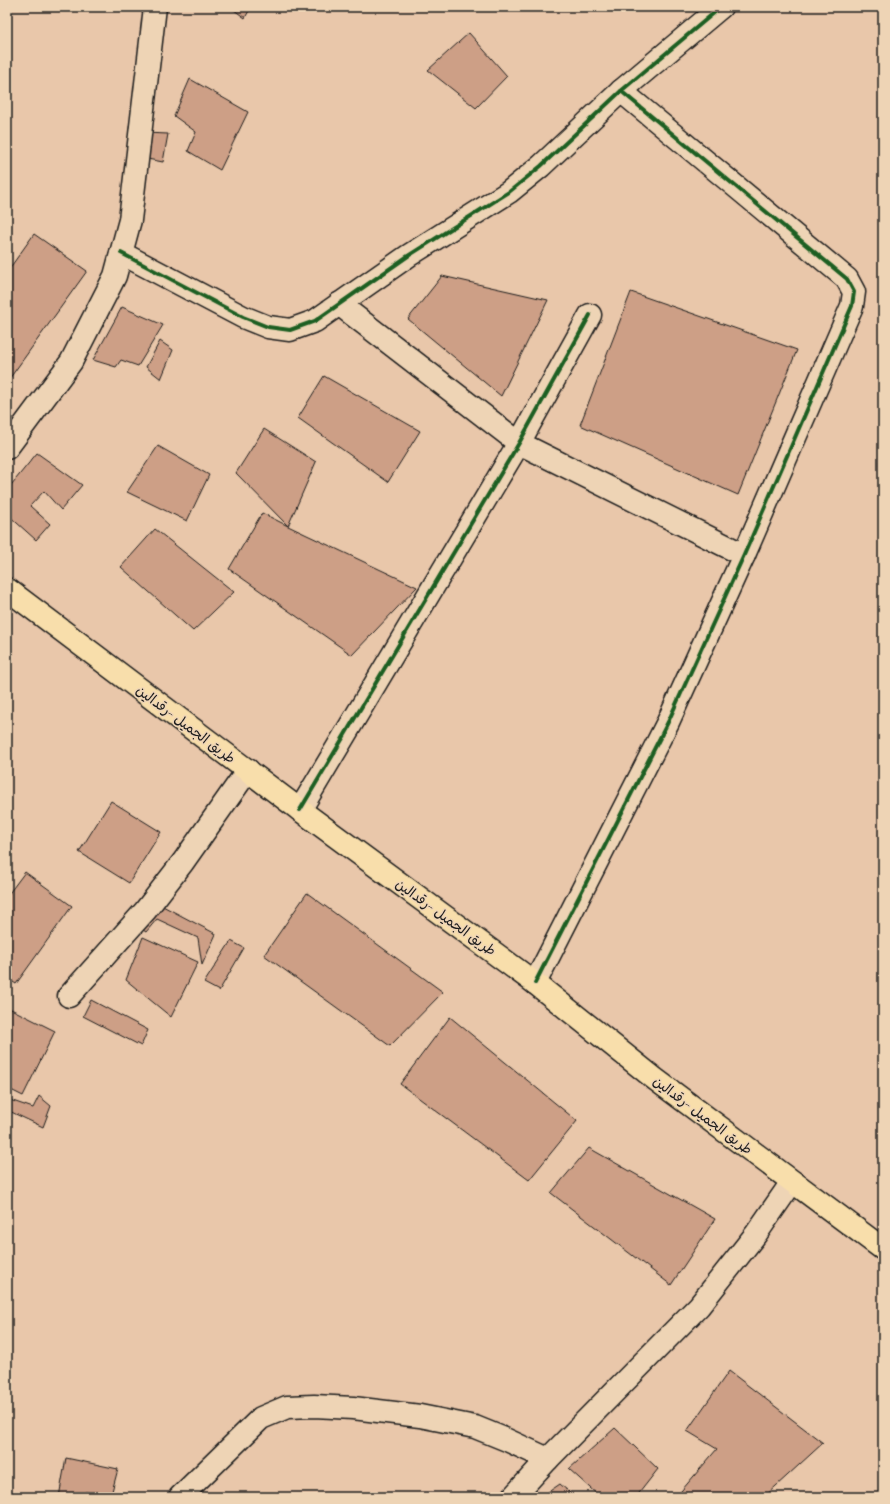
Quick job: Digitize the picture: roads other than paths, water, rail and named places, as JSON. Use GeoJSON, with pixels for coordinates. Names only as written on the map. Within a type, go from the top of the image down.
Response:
{"type":"FeatureCollection","features":[{"type":"Feature","properties":{"kind":"main road","name":"طريق الجميل -رقدالين"},"geometry":{"type":"LineString","coordinates":[[7,589],[300,810],[535,983],[655,1079],[883,1249]]}},
{"type":"Feature","properties":{"kind":"street"},"geometry":{"type":"LineString","coordinates":[[7,448],[71,362],[115,276],[130,220],[155,7]]}},
{"type":"Feature","properties":{"kind":"street"},"geometry":{"type":"LineString","coordinates":[[121,254],[243,317],[268,327],[290,330],[315,321],[408,256],[509,192],[542,166],[621,91],[721,7]]}},
{"type":"Feature","properties":{"kind":"street"},"geometry":{"type":"LineString","coordinates":[[535,983],[668,722],[744,555],[852,306],[854,292],[847,279],[621,91]]}},
{"type":"Feature","properties":{"kind":"street"},"geometry":{"type":"LineString","coordinates":[[339,304],[519,442],[744,555]]}},
{"type":"Feature","properties":{"kind":"street"},"geometry":{"type":"LineString","coordinates":[[300,810],[519,442],[590,315]]}},
{"type":"Feature","properties":{"kind":"street"},"geometry":{"type":"LineString","coordinates":[[69,996],[150,905],[183,862],[248,770]]}},
{"type":"Feature","properties":{"kind":"street"},"geometry":{"type":"LineString","coordinates":[[513,1497],[548,1459],[699,1306],[756,1234],[792,1182]]}},
{"type":"Feature","properties":{"kind":"street"},"geometry":{"type":"LineString","coordinates":[[180,1497],[262,1418],[287,1407],[314,1406],[353,1408],[420,1416],[475,1427],[548,1459]]}}]}
